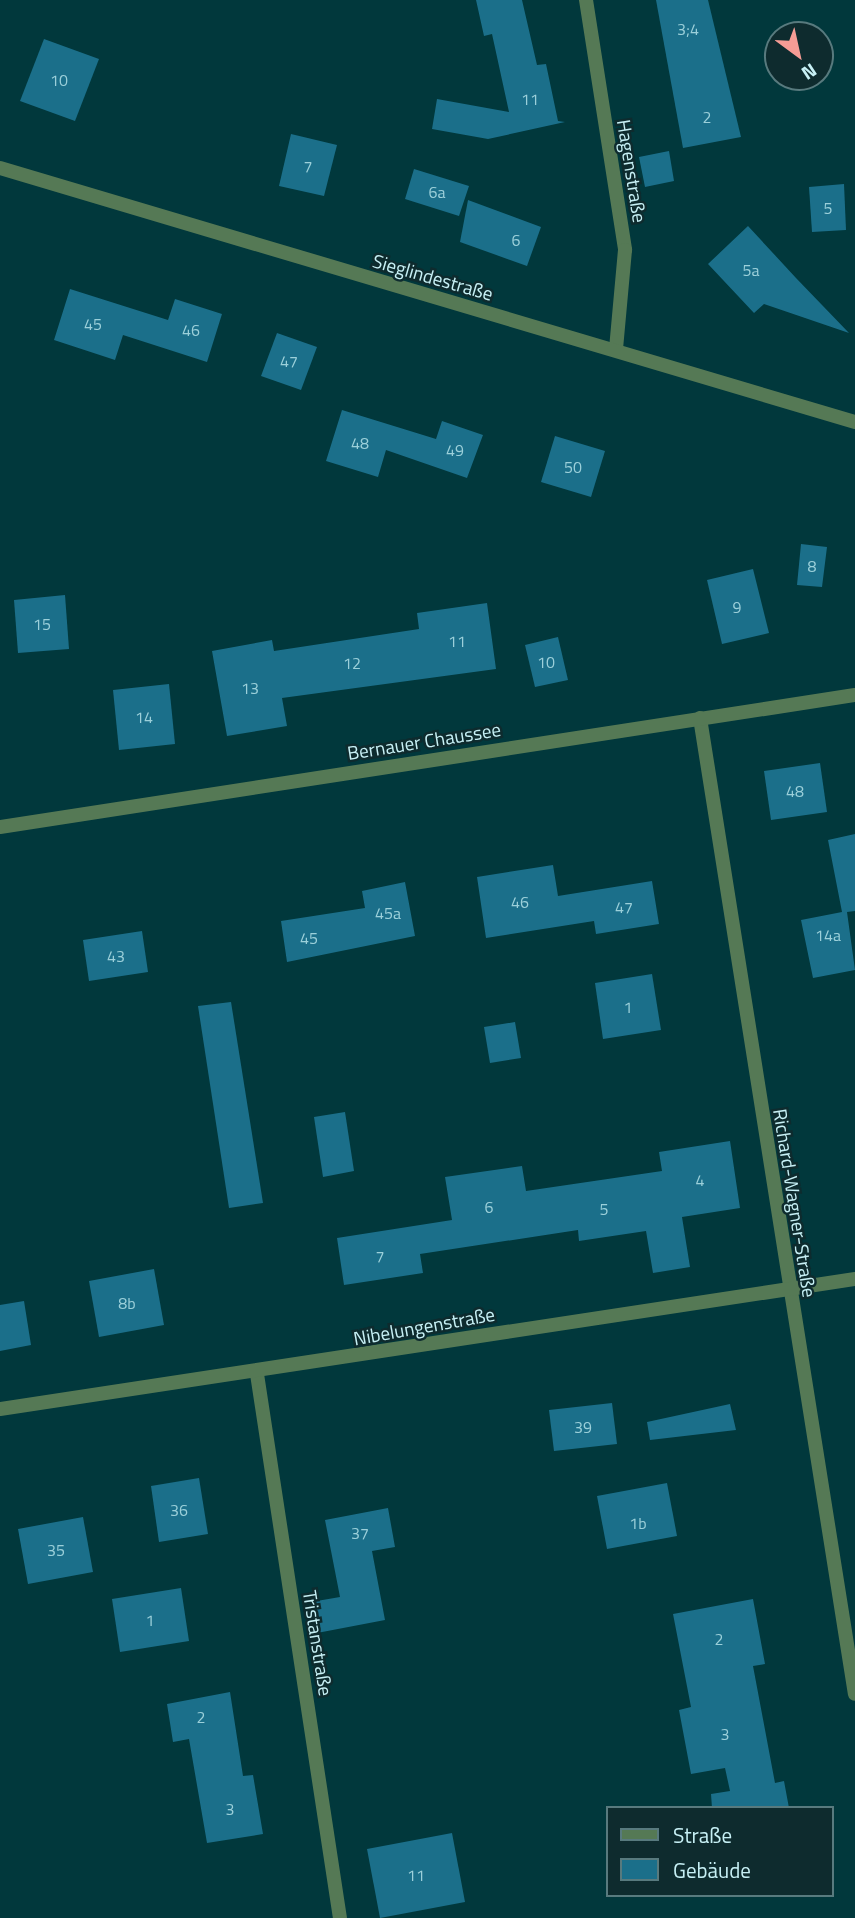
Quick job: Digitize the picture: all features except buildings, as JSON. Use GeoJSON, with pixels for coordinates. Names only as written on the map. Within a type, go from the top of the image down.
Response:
{"type":"FeatureCollection","features":[{"type":"Feature","properties":{"kind":"street","name":"Hagenstraße"},"geometry":{"type":"LineString","coordinates":[[586,0],[625,250],[615,349]]}},
{"type":"Feature","properties":{"kind":"street","name":"Sieglindestraße"},"geometry":{"type":"LineString","coordinates":[[0,169],[855,422]]}},
{"type":"Feature","properties":{"kind":"street","name":"Bernauer Chaussee"},"geometry":{"type":"LineString","coordinates":[[0,827],[855,695]]}},
{"type":"Feature","properties":{"kind":"street","name":"Richard-Wagner-Straße"},"geometry":{"type":"LineString","coordinates":[[700,718],[788,1290],[855,1694]]}},
{"type":"Feature","properties":{"kind":"street","name":"Nibelungenstraße"},"geometry":{"type":"LineString","coordinates":[[0,1409],[257,1374],[855,1279]]}},
{"type":"Feature","properties":{"kind":"street","name":"Tristanstraße"},"geometry":{"type":"LineString","coordinates":[[257,1374],[340,1918]]}}]}
